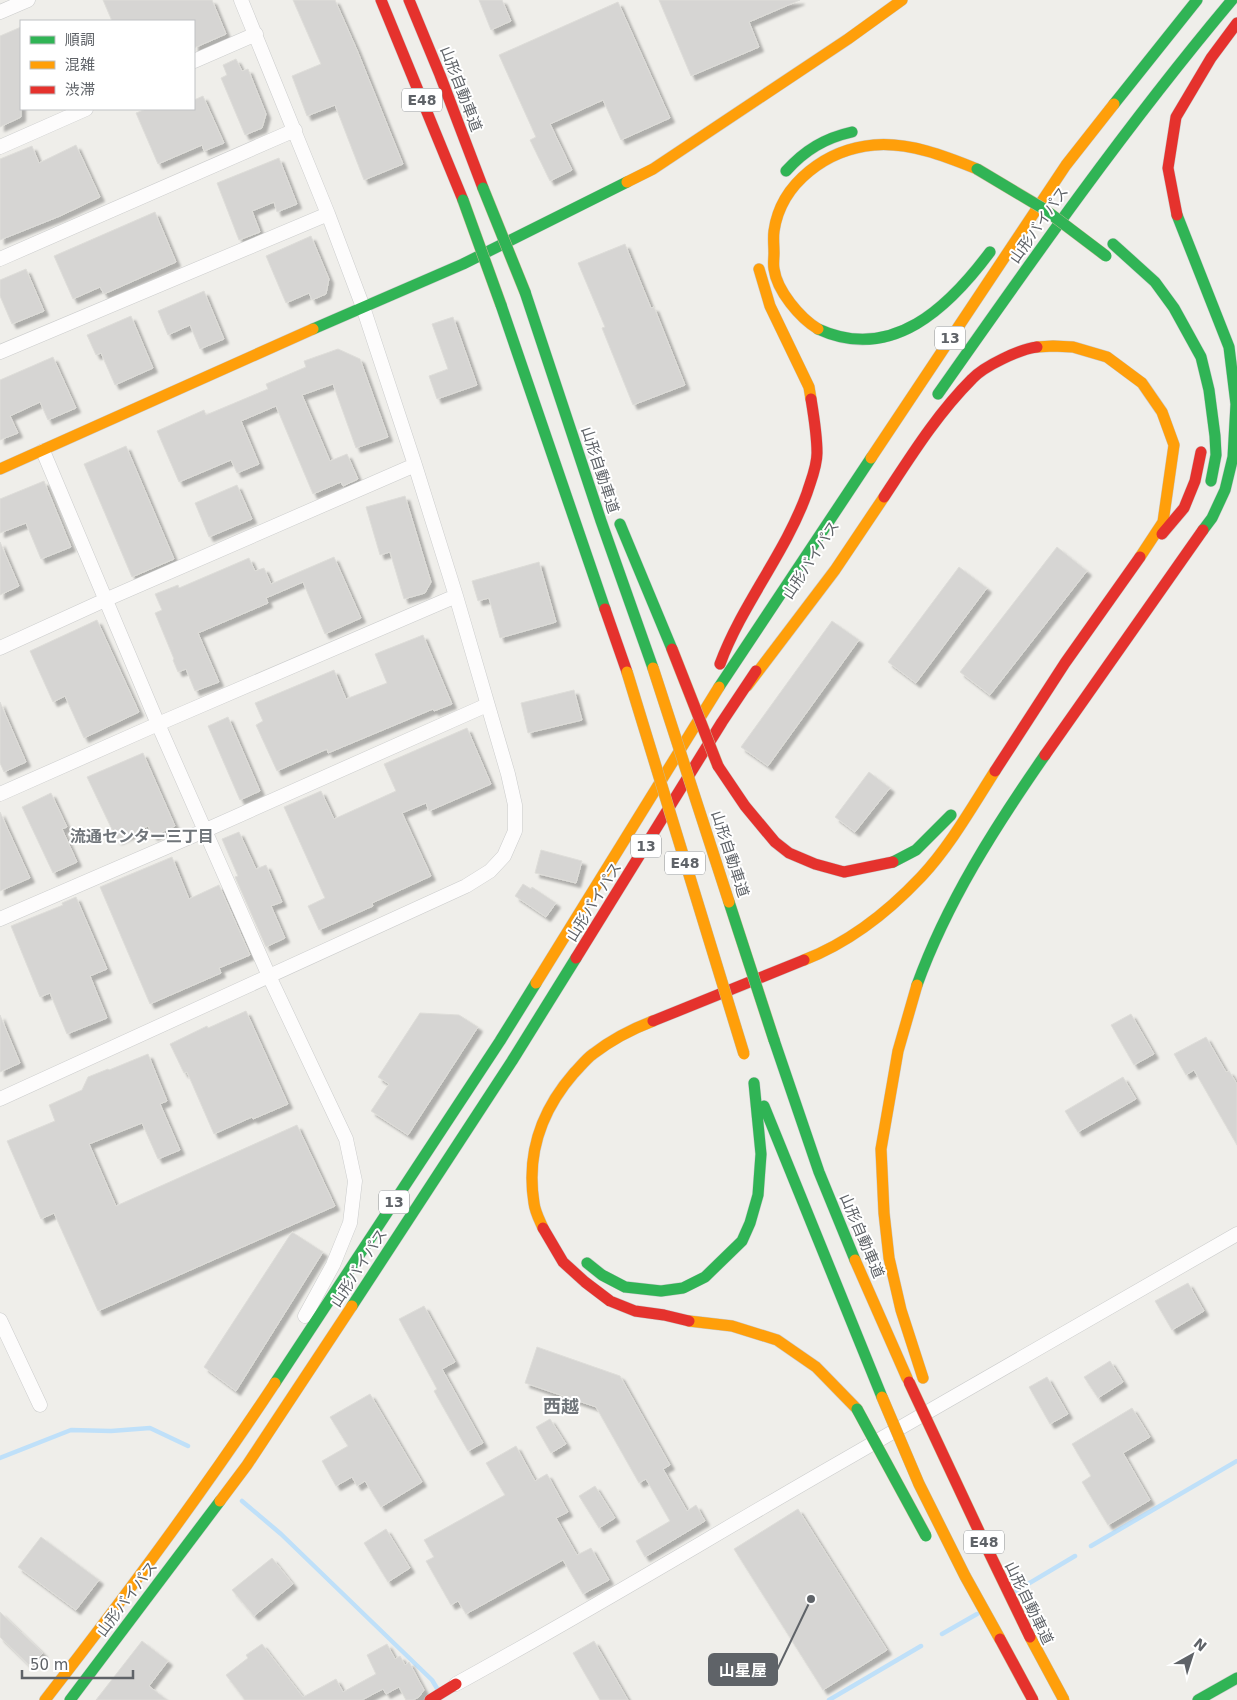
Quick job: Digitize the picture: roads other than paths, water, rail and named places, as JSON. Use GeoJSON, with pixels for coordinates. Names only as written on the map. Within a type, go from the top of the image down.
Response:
{"type":"FeatureCollection","features":[{"type":"Feature","properties":{"kind":"main road","name":"E48"},"geometry":{"type":"LineString","coordinates":[[381,0],[463,200],[502,305],[627,672],[751,1076],[919,1484],[965,1576],[1033,1700]]}},
{"type":"Feature","properties":{"kind":"main road","name":"山形自動車道"},"geometry":{"type":"LineString","coordinates":[[409,0],[525,292],[601,521],[653,668],[819,1172],[848,1245],[996,1570],[1036,1651],[1064,1700]]}},
{"type":"Feature","properties":{"kind":"main road"},"geometry":{"type":"LineString","coordinates":[[0,469],[463,264],[539,228],[653,169],[848,39],[902,0]]}},
{"type":"Feature","properties":{"kind":"main road","name":"山形バイパス"},"geometry":{"type":"LineString","coordinates":[[45,1700],[121,1602],[224,1458],[500,1041],[719,687],[1066,165],[1197,0]]}},
{"type":"Feature","properties":{"kind":"main road","name":"山形バイパス"},"geometry":{"type":"LineString","coordinates":[[929,407],[1085,186],[1185,56],[1232,0]]}},
{"type":"Feature","properties":{"kind":"main road"},"geometry":{"type":"LineString","coordinates":[[954,1476],[906,1325],[891,1270],[884,1214],[881,1146],[893,1074],[909,1007],[920,975],[939,930],[961,887],[1006,812],[1212,518],[1225,490],[1233,457],[1236,404],[1229,347],[1176,211],[1168,168],[1176,117],[1211,58],[1237,23]]}},
{"type":"Feature","properties":{"kind":"main road"},"geometry":{"type":"LineString","coordinates":[[1108,92],[1166,37]]}},
{"type":"Feature","properties":{"kind":"main road"},"geometry":{"type":"LineString","coordinates":[[780,178],[792,163],[815,143],[841,134],[865,130]]}},
{"type":"Feature","properties":{"kind":"main road"},"geometry":{"type":"LineString","coordinates":[[998,241],[981,265],[933,314],[905,331],[874,338],[845,337],[822,331],[808,323],[782,289],[774,270],[774,228],[779,213],[800,178],[818,164],[834,155],[881,144],[902,146],[950,158],[977,169],[1012,188],[1068,224],[1109,259]]}},
{"type":"Feature","properties":{"kind":"main road"},"geometry":{"type":"LineString","coordinates":[[1055,162],[1066,146]]}},
{"type":"Feature","properties":{"kind":"main road"},"geometry":{"type":"LineString","coordinates":[[1020,209],[1034,190],[1077,216]]}},
{"type":"Feature","properties":{"kind":"main road"},"geometry":{"type":"LineString","coordinates":[[1109,241],[1155,282],[1174,308],[1201,357],[1209,390],[1216,455],[1208,492]]}},
{"type":"Feature","properties":{"kind":"main road"},"geometry":{"type":"LineString","coordinates":[[719,687],[720,660],[729,640],[787,539],[810,483],[817,454],[816,430],[809,387],[770,306],[758,267],[758,260]]}},
{"type":"Feature","properties":{"kind":"main road"},"geometry":{"type":"LineString","coordinates":[[525,292],[590,452]]}},
{"type":"Feature","properties":{"kind":"main road"},"geometry":{"type":"LineString","coordinates":[[747,686],[835,570],[935,421],[964,385],[973,377],[1006,357],[1030,348],[1073,347],[1107,357],[1142,383],[1162,412],[1174,445],[1163,522],[1127,578]]}},
{"type":"Feature","properties":{"kind":"main road"},"geometry":{"type":"LineString","coordinates":[[930,1542],[857,1409],[816,1367],[777,1340],[732,1326],[686,1321],[664,1315],[635,1311],[610,1301],[563,1262],[544,1230],[534,1205],[532,1169],[536,1138],[549,1109],[564,1085],[591,1055],[642,1025],[820,954],[854,934],[889,908],[922,876],[956,832],[1065,663],[1127,578],[1184,508],[1195,481],[1201,444]]}},
{"type":"Feature","properties":{"kind":"main road","name":"山形バイパス"},"geometry":{"type":"LineString","coordinates":[[70,1700],[246,1465],[512,1061],[722,722],[865,505]]}},
{"type":"Feature","properties":{"kind":"main road"},"geometry":{"type":"LineString","coordinates":[[616,515],[672,648],[718,766],[774,842],[789,853],[816,864],[844,872],[878,866],[898,860],[916,850],[1002,760]]}},
{"type":"Feature","properties":{"kind":"main road"},"geometry":{"type":"LineString","coordinates":[[1166,584],[1195,523]]}},
{"type":"Feature","properties":{"kind":"main road"},"geometry":{"type":"LineString","coordinates":[[970,848],[1006,812]]}},
{"type":"Feature","properties":{"kind":"main road"},"geometry":{"type":"LineString","coordinates":[[827,962],[882,928]]}},
{"type":"Feature","properties":{"kind":"main road"},"geometry":{"type":"LineString","coordinates":[[717,1009],[767,990]]}},
{"type":"Feature","properties":{"kind":"main road"},"geometry":{"type":"LineString","coordinates":[[581,1256],[602,1275],[625,1287],[661,1291],[683,1288],[705,1277],[742,1241],[750,1223],[758,1195],[761,1154],[751,1076]]}},
{"type":"Feature","properties":{"kind":"main road"},"geometry":{"type":"LineString","coordinates":[[1004,1669],[1023,1700]]}},
{"type":"Feature","properties":{"kind":"main road"},"geometry":{"type":"LineString","coordinates":[[1198,1700],[1237,1678]]}},
{"type":"Feature","properties":{"kind":"main road"},"geometry":{"type":"LineString","coordinates":[[430,1700],[456,1684]]}},
{"type":"Feature","properties":{"kind":"street"},"geometry":{"type":"LineString","coordinates":[[0,12],[28,0]]}},
{"type":"Feature","properties":{"kind":"street"},"geometry":{"type":"LineString","coordinates":[[0,1099],[466,886],[490,872],[504,856],[515,831],[515,805],[508,774],[456,596],[363,307],[295,130],[241,0]]}},
{"type":"Feature","properties":{"kind":"street"},"geometry":{"type":"LineString","coordinates":[[195,61],[256,34]]}},
{"type":"Feature","properties":{"kind":"street"},"geometry":{"type":"LineString","coordinates":[[0,147],[84,110]]}},
{"type":"Feature","properties":{"kind":"street"},"geometry":{"type":"LineString","coordinates":[[0,259],[295,130]]}},
{"type":"Feature","properties":{"kind":"street"},"geometry":{"type":"LineString","coordinates":[[0,352],[328,214]]}},
{"type":"Feature","properties":{"kind":"street"},"geometry":{"type":"LineString","coordinates":[[43,451],[158,724],[269,976],[346,1139],[355,1181],[350,1223],[333,1264],[224,1458]]}},
{"type":"Feature","properties":{"kind":"street"},"geometry":{"type":"LineString","coordinates":[[0,648],[105,600],[415,465]]}},
{"type":"Feature","properties":{"kind":"street"},"geometry":{"type":"LineString","coordinates":[[0,794],[456,596]]}},
{"type":"Feature","properties":{"kind":"street"},"geometry":{"type":"LineString","coordinates":[[0,919],[487,705]]}},
{"type":"Feature","properties":{"kind":"street"},"geometry":{"type":"LineString","coordinates":[[456,1684],[1237,1234]]}},
{"type":"Feature","properties":{"kind":"street"},"geometry":{"type":"LineString","coordinates":[[0,1320],[40,1405]]}},
{"type":"Feature","properties":{"kind":"waterway"},"geometry":{"type":"LineString","coordinates":[[0,1458],[71,1430],[111,1431],[150,1428],[188,1446]]}},
{"type":"Feature","properties":{"kind":"waterway"},"geometry":{"type":"LineString","coordinates":[[1091,1546],[1237,1461]]}},
{"type":"Feature","properties":{"kind":"waterway"},"geometry":{"type":"LineString","coordinates":[[242,1501],[281,1534],[432,1680],[438,1690]]}},
{"type":"Feature","properties":{"kind":"waterway"},"geometry":{"type":"LineString","coordinates":[[1016,1591],[1075,1556]]}},
{"type":"Feature","properties":{"kind":"waterway"},"geometry":{"type":"LineString","coordinates":[[942,1634],[977,1614]]}},
{"type":"Feature","properties":{"kind":"waterway"},"geometry":{"type":"LineString","coordinates":[[829,1700],[921,1646]]}},
{"type":"Feature","properties":{"kind":"place","name":"山星屋"},"geometry":{"type":"Point","coordinates":[811,1599]}},
{"type":"Feature","properties":{"kind":"district","name":"流通センター三丁目"},"geometry":{"type":"Point","coordinates":[142,836]}},
{"type":"Feature","properties":{"kind":"district","name":"西越"},"geometry":{"type":"Point","coordinates":[561,1406]}}]}
